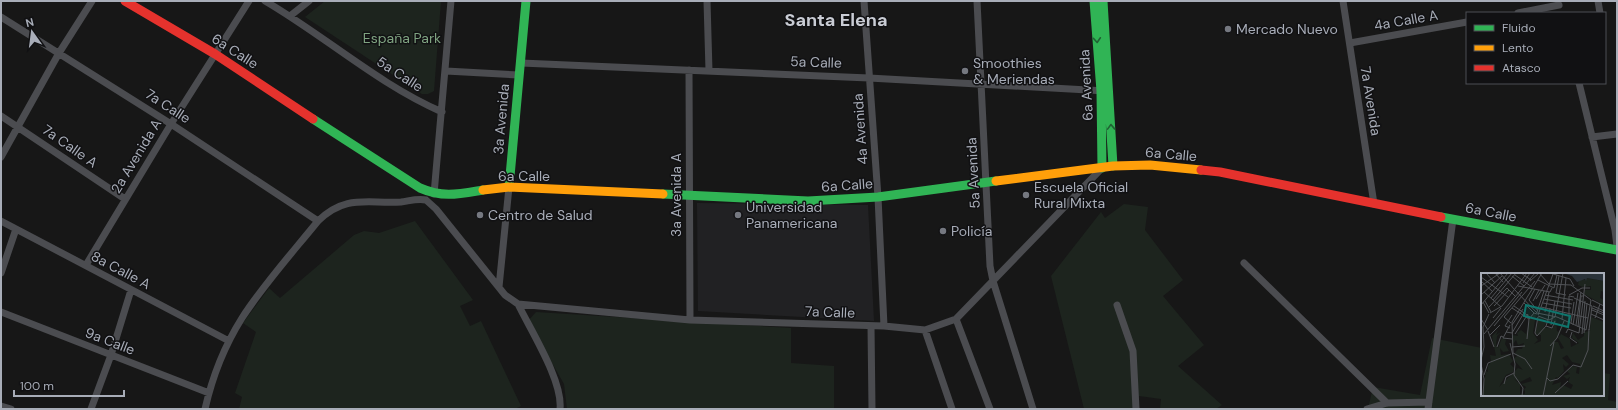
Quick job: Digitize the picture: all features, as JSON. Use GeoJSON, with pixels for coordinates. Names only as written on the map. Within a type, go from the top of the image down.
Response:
{"type":"FeatureCollection","features":[{"type":"Feature","properties":{"kind":"main road","name":"6a Calle"},"geometry":{"type":"LineString","coordinates":[[125,1],[215,54],[396,173],[420,188],[434,194],[450,195],[509,188],[808,201],[878,197],[1113,166],[1150,165],[1220,172],[1374,204],[1617,250]]}},
{"type":"Feature","properties":{"kind":"main road","name":"3a Avenida"},"geometry":{"type":"LineString","coordinates":[[509,188],[526,1]]}},
{"type":"Feature","properties":{"kind":"main road","name":"6a Avenida"},"geometry":{"type":"LineString","coordinates":[[1094,1],[1106,91],[1113,166]]}},
{"type":"Feature","properties":{"kind":"main road","name":"6a Avenida"},"geometry":{"type":"LineString","coordinates":[[1102,168],[1106,91],[1103,1]]}},
{"type":"Feature","properties":{"kind":"street"},"geometry":{"type":"LineString","coordinates":[[1,156],[19,127],[59,53],[92,1]]}},
{"type":"Feature","properties":{"kind":"street","name":"2a Avenida A"},"geometry":{"type":"LineString","coordinates":[[86,265],[171,124],[249,1]]}},
{"type":"Feature","properties":{"kind":"street","name":"5a Calle"},"geometry":{"type":"LineString","coordinates":[[265,1],[290,16],[415,100],[442,112]]}},
{"type":"Feature","properties":{"kind":"street"},"geometry":{"type":"LineString","coordinates":[[290,16],[309,1]]}},
{"type":"Feature","properties":{"kind":"street"},"geometry":{"type":"LineString","coordinates":[[434,194],[451,1]]}},
{"type":"Feature","properties":{"kind":"street"},"geometry":{"type":"LineString","coordinates":[[707,1],[709,71]]}},
{"type":"Feature","properties":{"kind":"street","name":"4a Avenida"},"geometry":{"type":"LineString","coordinates":[[864,1],[878,197],[884,326]]}},
{"type":"Feature","properties":{"kind":"street","name":"5a Avenida"},"geometry":{"type":"LineString","coordinates":[[977,1],[990,266],[993,281],[1032,409]]}},
{"type":"Feature","properties":{"kind":"street","name":"7a Avenida"},"geometry":{"type":"LineString","coordinates":[[1343,1],[1374,204]]}},
{"type":"Feature","properties":{"kind":"street"},"geometry":{"type":"LineString","coordinates":[[1598,1],[1600,12]]}},
{"type":"Feature","properties":{"kind":"street"},"geometry":{"type":"LineString","coordinates":[[1522,12],[1559,3]]}},
{"type":"Feature","properties":{"kind":"street","name":"7a Calle"},"geometry":{"type":"LineString","coordinates":[[1,17],[171,124],[318,221]]}},
{"type":"Feature","properties":{"kind":"street","name":"4a Calle A"},"geometry":{"type":"LineString","coordinates":[[1350,43],[1466,22]]}},
{"type":"Feature","properties":{"kind":"street","name":"5a Calle"},"geometry":{"type":"LineString","coordinates":[[520,63],[869,78],[1106,91]]}},
{"type":"Feature","properties":{"kind":"street","name":"3a Avenida A"},"geometry":{"type":"LineString","coordinates":[[689,70],[690,320]]}},
{"type":"Feature","properties":{"kind":"street"},"geometry":{"type":"LineString","coordinates":[[446,71],[519,75]]}},
{"type":"Feature","properties":{"kind":"street"},"geometry":{"type":"LineString","coordinates":[[1579,84],[1615,230],[1617,246]]}},
{"type":"Feature","properties":{"kind":"street","name":"7a Calle A"},"geometry":{"type":"LineString","coordinates":[[1,116],[125,200]]}},
{"type":"Feature","properties":{"kind":"street"},"geometry":{"type":"LineString","coordinates":[[1592,137],[1617,134]]}},
{"type":"Feature","properties":{"kind":"street","name":"7a Calle"},"geometry":{"type":"LineString","coordinates":[[518,304],[690,320],[884,326],[925,330],[956,319],[1102,168]]}},
{"type":"Feature","properties":{"kind":"street","name":"3a Avenida"},"geometry":{"type":"LineString","coordinates":[[499,287],[509,188]]}},
{"type":"Feature","properties":{"kind":"street"},"geometry":{"type":"LineString","coordinates":[[205,409],[209,393],[229,341],[242,318],[318,221],[328,212],[348,202],[426,200],[436,209],[499,287],[511,300],[518,304],[555,379],[561,401],[560,409]]}},
{"type":"Feature","properties":{"kind":"street"},"geometry":{"type":"LineString","coordinates":[[1367,409],[1387,403],[1429,406],[1453,219]]}},
{"type":"Feature","properties":{"kind":"street","name":"8a Calle A"},"geometry":{"type":"LineString","coordinates":[[1,221],[229,341]]}},
{"type":"Feature","properties":{"kind":"street"},"geometry":{"type":"LineString","coordinates":[[1,273],[16,229]]}},
{"type":"Feature","properties":{"kind":"street"},"geometry":{"type":"LineString","coordinates":[[1244,263],[1387,403]]}},
{"type":"Feature","properties":{"kind":"street"},"geometry":{"type":"LineString","coordinates":[[91,409],[131,290]]}},
{"type":"Feature","properties":{"kind":"street"},"geometry":{"type":"LineString","coordinates":[[1117,305],[1133,351],[1136,409]]}},
{"type":"Feature","properties":{"kind":"street","name":"9a Calle"},"geometry":{"type":"LineString","coordinates":[[1,312],[209,393]]}},
{"type":"Feature","properties":{"kind":"street"},"geometry":{"type":"LineString","coordinates":[[956,319],[990,409]]}},
{"type":"Feature","properties":{"kind":"street"},"geometry":{"type":"LineString","coordinates":[[871,326],[872,409]]}},
{"type":"Feature","properties":{"kind":"street"},"geometry":{"type":"LineString","coordinates":[[925,330],[952,409]]}},
{"type":"Feature","properties":{"kind":"street"},"geometry":{"type":"LineString","coordinates":[[1,406],[10,409]]}},
{"type":"Feature","properties":{"kind":"shaded area"},"geometry":{"type":"Polygon","coordinates":[[[697,203],[868,205],[874,321],[698,311],[697,203]]]}},
{"type":"Feature","properties":{"kind":"green space","name":"España Park"},"geometry":{"type":"Polygon","coordinates":[[[325,1],[441,1],[434,91],[428,94],[422,94],[305,17],[325,1]]]}},
{"type":"Feature","properties":{"kind":"green space"},"geometry":{"type":"Polygon","coordinates":[[[1124,204],[1148,207],[1145,230],[1183,280],[1163,296],[1204,345],[1178,366],[1222,405],[1216,409],[1160,409],[1161,399],[1139,396],[1136,409],[1084,409],[1051,276],[1101,212],[1105,218],[1124,204]]]}},
{"type":"Feature","properties":{"kind":"green space"},"geometry":{"type":"Polygon","coordinates":[[[415,221],[473,300],[460,306],[470,326],[481,321],[521,406],[515,409],[239,409],[242,397],[235,393],[256,332],[243,323],[269,288],[280,298],[354,235],[364,231],[379,233],[415,221]]]}},
{"type":"Feature","properties":{"kind":"green space"},"geometry":{"type":"Polygon","coordinates":[[[536,312],[791,328],[791,363],[834,366],[834,409],[567,409],[564,384],[528,321],[536,312]]]}},
{"type":"Feature","properties":{"kind":"green space"},"geometry":{"type":"Polygon","coordinates":[[[1432,338],[1481,348],[1481,396],[1604,396],[1604,373],[1610,374],[1608,400],[1617,402],[1617,409],[1368,409],[1373,387],[1420,395],[1432,338]]]}},
{"type":"Feature","properties":{"kind":"traffic: fast"},"geometry":{"type":"LineString","coordinates":[[509,187],[526,1]]}},
{"type":"Feature","properties":{"kind":"traffic: fast"},"geometry":{"type":"LineString","coordinates":[[1094,1],[1101,91],[1102,168]]}},
{"type":"Feature","properties":{"kind":"traffic: fast"},"geometry":{"type":"LineString","coordinates":[[1103,1],[1113,166]]}},
{"type":"Feature","properties":{"kind":"traffic: fast"},"geometry":{"type":"LineString","coordinates":[[313,119],[420,188],[444,194],[459,194],[483,190]]}},
{"type":"Feature","properties":{"kind":"traffic: fast"},"geometry":{"type":"LineString","coordinates":[[663,194],[808,201],[878,197],[996,181]]}},
{"type":"Feature","properties":{"kind":"traffic: fast"},"geometry":{"type":"LineString","coordinates":[[1441,217],[1617,250]]}},
{"type":"Feature","properties":{"kind":"traffic: slow"},"geometry":{"type":"LineString","coordinates":[[996,181],[1113,166],[1150,165],[1201,170]]}},
{"type":"Feature","properties":{"kind":"traffic: slow"},"geometry":{"type":"LineString","coordinates":[[483,190],[509,187],[663,194]]}},
{"type":"Feature","properties":{"kind":"traffic: jam"},"geometry":{"type":"LineString","coordinates":[[125,1],[215,54],[313,119]]}},
{"type":"Feature","properties":{"kind":"traffic: jam"},"geometry":{"type":"LineString","coordinates":[[1201,170],[1220,172],[1441,217]]}},
{"type":"Feature","properties":{"kind":"place","name":"Mercado Nuevo"},"geometry":{"type":"Point","coordinates":[1228,29]}},
{"type":"Feature","properties":{"kind":"place","name":"Smoothies & Meriendas"},"geometry":{"type":"Point","coordinates":[965,71]}},
{"type":"Feature","properties":{"kind":"place","name":"Escuela Oficial Rural Mixta"},"geometry":{"type":"Point","coordinates":[1026,195]}},
{"type":"Feature","properties":{"kind":"place","name":"Centro de Salud"},"geometry":{"type":"Point","coordinates":[480,215]}},
{"type":"Feature","properties":{"kind":"place","name":"Universidad Panamericana"},"geometry":{"type":"Point","coordinates":[738,215]}},
{"type":"Feature","properties":{"kind":"place","name":"Policía"},"geometry":{"type":"Point","coordinates":[943,231]}},
{"type":"Feature","properties":{"kind":"district","name":"Santa Elena"},"geometry":{"type":"Point","coordinates":[836,20]}}]}
